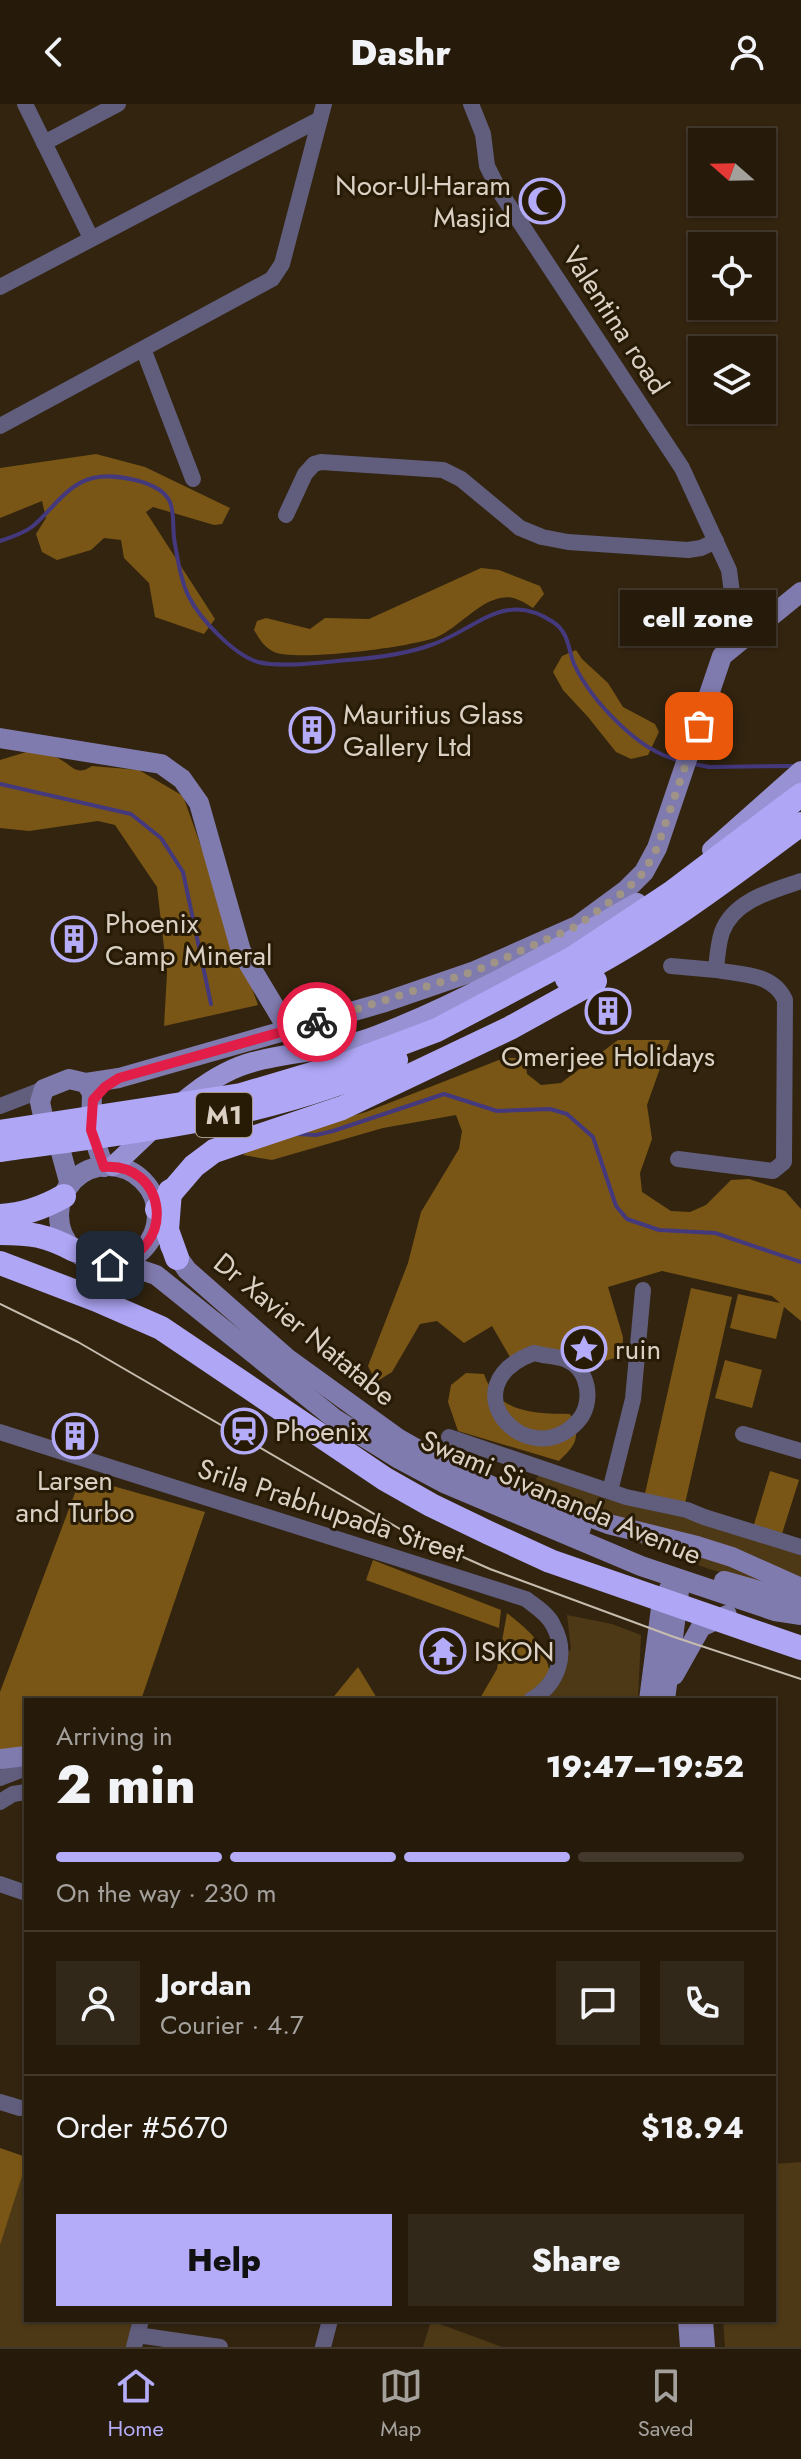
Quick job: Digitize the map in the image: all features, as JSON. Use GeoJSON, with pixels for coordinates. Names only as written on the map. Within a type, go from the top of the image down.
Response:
{"type":"FeatureCollection","features":[{"type":"Feature","properties":{"kind":"highway","name":"M1"},"geometry":{"type":"LineString","coordinates":[[0,1132],[241,1095],[349,1063],[437,1030],[576,966],[801,795]]}},
{"type":"Feature","properties":{"kind":"highway","name":"M1"},"geometry":{"type":"LineString","coordinates":[[0,1150],[153,1128],[242,1111],[354,1080],[683,910],[801,824]]}},
{"type":"Feature","properties":{"kind":"highway"},"geometry":{"type":"LineString","coordinates":[[671,893],[713,848]]}},
{"type":"Feature","properties":{"kind":"highway"},"geometry":{"type":"LineString","coordinates":[[177,1258],[161,1208],[194,1166],[214,1151],[342,1108],[510,1028],[600,979],[730,877]]}},
{"type":"Feature","properties":{"kind":"highway"},"geometry":{"type":"LineString","coordinates":[[0,1216],[18,1215],[47,1206],[67,1190]]}},
{"type":"Feature","properties":{"kind":"highway"},"geometry":{"type":"LineString","coordinates":[[0,1233],[31,1233],[50,1237],[74,1250]]}},
{"type":"Feature","properties":{"kind":"highway"},"geometry":{"type":"LineString","coordinates":[[0,1263],[161,1328],[372,1470],[431,1505],[550,1561],[801,1648]]}},
{"type":"Feature","properties":{"kind":"main road"},"geometry":{"type":"LineString","coordinates":[[67,1190],[59,1145],[43,1116],[40,1102],[44,1089],[69,1079],[89,1091],[105,1087],[119,1078],[382,1003],[475,971],[577,926],[626,890],[644,872],[657,848],[722,656],[801,592]]}},
{"type":"Feature","properties":{"kind":"main road"},"geometry":{"type":"LineString","coordinates":[[0,738],[161,764],[182,779],[199,803],[241,951],[289,1031]]}},
{"type":"Feature","properties":{"kind":"main road"},"geometry":{"type":"LineString","coordinates":[[108,1167],[205,1083],[228,1071],[252,1062],[374,1037],[493,984],[655,893],[713,848],[801,771]]}},
{"type":"Feature","properties":{"kind":"main road"},"geometry":{"type":"LineString","coordinates":[[89,1091],[91,1130],[108,1167]]}},
{"type":"Feature","properties":{"kind":"main road"},"geometry":{"type":"LineString","coordinates":[[108,1167],[129,1170],[142,1180],[161,1208],[151,1240],[140,1253],[120,1263],[94,1263],[80,1256],[61,1230],[59,1215],[67,1190],[82,1174],[108,1167]]}},
{"type":"Feature","properties":{"kind":"main road","name":"Dr Xavier Natatabe"},"geometry":{"type":"LineString","coordinates":[[161,1208],[177,1258],[187,1270],[287,1358],[399,1439],[436,1460],[604,1538],[703,1575],[801,1600]]}},
{"type":"Feature","properties":{"kind":"main road","name":"Swami Sivananda Avenue"},"geometry":{"type":"LineString","coordinates":[[120,1263],[156,1275],[335,1419],[399,1459],[486,1502],[607,1552],[775,1611],[801,1615]]}},
{"type":"Feature","properties":{"kind":"main road"},"geometry":{"type":"LineString","coordinates":[[436,1460],[608,1524],[732,1557],[801,1588]]}},
{"type":"Feature","properties":{"kind":"main road"},"geometry":{"type":"LineString","coordinates":[[607,1552],[636,1575],[643,1586],[648,1601],[648,1628],[654,1655]]}},
{"type":"Feature","properties":{"kind":"main road"},"geometry":{"type":"LineString","coordinates":[[663,1561],[678,1578],[680,1601],[667,1691]]}},
{"type":"Feature","properties":{"kind":"main road"},"geometry":{"type":"LineString","coordinates":[[649,1698],[665,1595],[678,1578],[703,1575]]}},
{"type":"Feature","properties":{"kind":"main road"},"geometry":{"type":"LineString","coordinates":[[667,1691],[701,1627],[730,1614],[775,1611]]}},
{"type":"Feature","properties":{"kind":"main road"},"geometry":{"type":"LineString","coordinates":[[0,1759],[24,1756]]}},
{"type":"Feature","properties":{"kind":"main road"},"geometry":{"type":"LineString","coordinates":[[689,2322],[702,2346]]}},
{"type":"Feature","properties":{"kind":"main road"},"geometry":{"type":"LineString","coordinates":[[702,2346],[703,2322]]}},
{"type":"Feature","properties":{"kind":"street"},"geometry":{"type":"LineString","coordinates":[[25,104],[91,238]]}},
{"type":"Feature","properties":{"kind":"street"},"geometry":{"type":"LineString","coordinates":[[44,143],[118,104]]}},
{"type":"Feature","properties":{"kind":"street","name":"Valentina road"},"geometry":{"type":"LineString","coordinates":[[471,104],[483,134],[487,166],[500,192],[682,468],[716,541],[729,570],[734,608],[722,656]]}},
{"type":"Feature","properties":{"kind":"street"},"geometry":{"type":"LineString","coordinates":[[0,287],[322,112]]}},
{"type":"Feature","properties":{"kind":"street"},"geometry":{"type":"LineString","coordinates":[[0,426],[69,387],[144,351],[272,279],[282,264],[322,112]]}},
{"type":"Feature","properties":{"kind":"street"},"geometry":{"type":"LineString","coordinates":[[144,351],[193,479]]}},
{"type":"Feature","properties":{"kind":"street"},"geometry":{"type":"LineString","coordinates":[[286,515],[305,474],[314,464],[428,467],[453,473],[520,528],[542,537],[568,542],[688,550],[716,541]]}},
{"type":"Feature","properties":{"kind":"street"},"geometry":{"type":"LineString","coordinates":[[716,970],[721,933],[729,917],[756,897],[801,881]]}},
{"type":"Feature","properties":{"kind":"street"},"geometry":{"type":"LineString","coordinates":[[671,966],[716,970],[771,981],[780,989],[785,1000],[784,1162],[773,1171],[678,1159]]}},
{"type":"Feature","properties":{"kind":"street"},"geometry":{"type":"LineString","coordinates":[[0,1107],[44,1089]]}},
{"type":"Feature","properties":{"kind":"street"},"geometry":{"type":"LineString","coordinates":[[0,1107],[43,1116]]}},
{"type":"Feature","properties":{"kind":"street"},"geometry":{"type":"LineString","coordinates":[[610,1491],[633,1399],[643,1290]]}},
{"type":"Feature","properties":{"kind":"street"},"geometry":{"type":"LineString","coordinates":[[534,1353],[565,1359],[584,1377],[588,1398],[585,1414],[571,1429],[559,1435],[530,1437],[518,1433],[497,1410],[499,1375],[521,1358],[534,1353]]}},
{"type":"Feature","properties":{"kind":"street","name":"Srila Prabhupada Street"},"geometry":{"type":"LineString","coordinates":[[0,1432],[526,1599],[553,1624],[561,1655],[558,1671],[548,1689],[534,1698]]}},
{"type":"Feature","properties":{"kind":"street"},"geometry":{"type":"LineString","coordinates":[[743,1434],[801,1451]]}},
{"type":"Feature","properties":{"kind":"street"},"geometry":{"type":"LineString","coordinates":[[449,1437],[610,1491],[687,1510],[801,1547]]}},
{"type":"Feature","properties":{"kind":"street"},"geometry":{"type":"LineString","coordinates":[[528,1462],[530,1437]]}},
{"type":"Feature","properties":{"kind":"street"},"geometry":{"type":"LineString","coordinates":[[0,1778],[24,1769]]}},
{"type":"Feature","properties":{"kind":"street"},"geometry":{"type":"LineString","coordinates":[[0,1802],[13,1794],[24,1792]]}},
{"type":"Feature","properties":{"kind":"street"},"geometry":{"type":"LineString","coordinates":[[0,1884],[24,1892]]}},
{"type":"Feature","properties":{"kind":"street"},"geometry":{"type":"LineString","coordinates":[[0,2102],[20,2108]]}},
{"type":"Feature","properties":{"kind":"street"},"geometry":{"type":"LineString","coordinates":[[323,2347],[329,2322]]}},
{"type":"Feature","properties":{"kind":"street"},"geometry":{"type":"LineString","coordinates":[[137,2334],[220,2347]]}},
{"type":"Feature","properties":{"kind":"shaded area"},"geometry":{"type":"Polygon","coordinates":[[[96,454],[145,467],[230,508],[222,524],[214,525],[153,507],[146,512],[215,619],[204,634],[155,617],[149,583],[124,558],[121,540],[104,538],[91,550],[57,560],[42,552],[36,534],[46,518],[42,501],[0,518],[0,468],[96,454]]]}},
{"type":"Feature","properties":{"kind":"shaded area"},"geometry":{"type":"Polygon","coordinates":[[[481,568],[499,570],[540,586],[544,594],[533,608],[513,598],[500,598],[484,605],[437,637],[355,652],[286,655],[274,652],[265,645],[254,630],[257,621],[266,618],[310,629],[325,618],[369,619],[481,568]]]}},
{"type":"Feature","properties":{"kind":"shaded area"},"geometry":{"type":"Polygon","coordinates":[[[576,650],[608,683],[623,707],[655,724],[659,732],[648,755],[631,759],[616,752],[563,690],[553,672],[562,656],[576,650]]]}},
{"type":"Feature","properties":{"kind":"shaded area"},"geometry":{"type":"Polygon","coordinates":[[[33,750],[55,757],[78,770],[92,766],[139,770],[183,796],[258,1005],[164,1026],[167,973],[157,887],[115,825],[98,821],[29,831],[0,828],[0,760],[33,750]]]}},
{"type":"Feature","properties":{"kind":"shaded area"},"geometry":{"type":"Polygon","coordinates":[[[618,1040],[670,1040],[647,1105],[652,1139],[640,1173],[642,1192],[671,1211],[690,1212],[706,1205],[731,1180],[749,1179],[785,1191],[801,1209],[801,1321],[784,1307],[776,1339],[730,1328],[738,1294],[780,1303],[772,1296],[662,1271],[608,1287],[623,1337],[622,1356],[580,1367],[561,1366],[542,1354],[526,1363],[510,1357],[492,1326],[464,1343],[437,1321],[420,1324],[392,1372],[376,1382],[368,1366],[408,1263],[421,1212],[459,1149],[462,1131],[456,1115],[383,1128],[272,1160],[243,1155],[259,1142],[366,1112],[504,1058],[525,1058],[527,1074],[541,1085],[561,1083],[618,1040]]]}},
{"type":"Feature","properties":{"kind":"shaded area"},"geometry":{"type":"Polygon","coordinates":[[[691,1288],[732,1297],[684,1508],[644,1498],[691,1288]]]}},
{"type":"Feature","properties":{"kind":"shaded area"},"geometry":{"type":"Polygon","coordinates":[[[725,1360],[762,1370],[752,1408],[715,1398],[725,1360]]]}},
{"type":"Feature","properties":{"kind":"shaded area"},"geometry":{"type":"Polygon","coordinates":[[[466,1373],[484,1374],[498,1397],[518,1409],[570,1414],[576,1434],[570,1450],[559,1461],[458,1431],[448,1402],[451,1385],[466,1373]]]}},
{"type":"Feature","properties":{"kind":"shaded area"},"geometry":{"type":"Polygon","coordinates":[[[543,1470],[606,1490],[605,1499],[660,1510],[801,1555],[801,1581],[537,1490],[536,1479],[543,1470]]]}},
{"type":"Feature","properties":{"kind":"shaded area"},"geometry":{"type":"Polygon","coordinates":[[[770,1471],[799,1480],[780,1540],[752,1531],[770,1471]]]}},
{"type":"Feature","properties":{"kind":"shaded area"},"geometry":{"type":"Polygon","coordinates":[[[81,1477],[205,1512],[142,1698],[24,1698],[24,1747],[0,1751],[0,1692],[81,1477]]]}},
{"type":"Feature","properties":{"kind":"shaded area"},"geometry":{"type":"Polygon","coordinates":[[[597,1528],[672,1542],[801,1594],[709,1569],[597,1528]]]}},
{"type":"Feature","properties":{"kind":"shaded area"},"geometry":{"type":"Polygon","coordinates":[[[373,1560],[501,1610],[499,1628],[366,1580],[373,1560]]]}},
{"type":"Feature","properties":{"kind":"shaded area"},"geometry":{"type":"Polygon","coordinates":[[[507,1613],[536,1640],[551,1677],[525,1698],[480,1698],[497,1669],[507,1613]]]}},
{"type":"Feature","properties":{"kind":"shaded area"},"geometry":{"type":"Polygon","coordinates":[[[567,1615],[612,1624],[641,1635],[638,1698],[535,1698],[571,1649],[567,1615]]]}},
{"type":"Feature","properties":{"kind":"shaded area"},"geometry":{"type":"Polygon","coordinates":[[[358,1667],[377,1698],[333,1698],[358,1667]]]}},
{"type":"Feature","properties":{"kind":"shaded area"},"geometry":{"type":"Polygon","coordinates":[[[0,2148],[24,2156],[24,2170],[0,2245],[0,2148]]]}},
{"type":"Feature","properties":{"kind":"shaded area"},"geometry":{"type":"Polygon","coordinates":[[[801,2162],[801,2347],[725,2347],[723,2322],[776,2322],[776,2164],[801,2162]]]}},
{"type":"Feature","properties":{"kind":"shaded area"},"geometry":{"type":"Polygon","coordinates":[[[24,2169],[24,2322],[140,2322],[134,2347],[0,2347],[0,2243],[24,2169]]]}},
{"type":"Feature","properties":{"kind":"shaded area"},"geometry":{"type":"Polygon","coordinates":[[[431,2322],[435,2322],[502,2347],[423,2347],[431,2322]]]}},
{"type":"Feature","properties":{"kind":"waterway"},"geometry":{"type":"LineString","coordinates":[[0,541],[29,529],[84,481],[102,477],[136,480],[157,489],[170,502],[174,539],[189,597],[219,635],[249,658],[267,664],[290,665],[390,655],[431,645],[505,611],[536,613],[562,631],[582,678],[617,722],[647,746],[678,760]]}},
{"type":"Feature","properties":{"kind":"waterway"},"geometry":{"type":"LineString","coordinates":[[694,764],[709,767],[793,766]]}},
{"type":"Feature","properties":{"kind":"waterway"},"geometry":{"type":"LineString","coordinates":[[0,784],[131,814],[161,838],[183,872],[211,1004]]}},
{"type":"Feature","properties":{"kind":"waterway"},"geometry":{"type":"LineString","coordinates":[[297,1134],[316,1135],[333,1131],[444,1094],[497,1111],[550,1109],[567,1114],[593,1137],[616,1206],[627,1219],[659,1230],[715,1233],[801,1262]]}},
{"type":"Feature","properties":{"kind":"tram line"},"geometry":{"type":"LineString","coordinates":[[0,1304],[78,1342],[400,1529],[490,1569],[674,1637],[801,1679]]}},
{"type":"Feature","properties":{"kind":"way so far"},"geometry":{"type":"LineString","coordinates":[[317,1022],[475,971],[577,926],[626,890],[644,872],[657,848],[699,726]]}},
{"type":"Feature","properties":{"kind":"place","name":"Noor-Ul-Haram Masjid"},"geometry":{"type":"Point","coordinates":[542,201]}},
{"type":"Feature","properties":{"kind":"place","name":"cell zone"},"geometry":{"type":"Point","coordinates":[699,726]}},
{"type":"Feature","properties":{"kind":"place","name":"Mauritius Glass Gallery Ltd"},"geometry":{"type":"Point","coordinates":[312,730]}},
{"type":"Feature","properties":{"kind":"place","name":"Phoenix Camp Mineral"},"geometry":{"type":"Point","coordinates":[74,939]}},
{"type":"Feature","properties":{"kind":"place","name":"Omerjee Holidays"},"geometry":{"type":"Point","coordinates":[608,1011]}},
{"type":"Feature","properties":{"kind":"place","name":"ruin"},"geometry":{"type":"Point","coordinates":[584,1349]}},
{"type":"Feature","properties":{"kind":"place","name":"Phoenix"},"geometry":{"type":"Point","coordinates":[244,1431]}},
{"type":"Feature","properties":{"kind":"place","name":"Larsen and Turbo"},"geometry":{"type":"Point","coordinates":[75,1436]}},
{"type":"Feature","properties":{"kind":"place","name":"ISKON"},"geometry":{"type":"Point","coordinates":[443,1651]}},
{"type":"Feature","properties":{"kind":"route"},"geometry":{"type":"LineString","coordinates":[[110,1265],[140,1253],[151,1240],[157,1209],[152,1193],[142,1180],[129,1170],[104,1167],[91,1130],[93,1100],[119,1078],[317,1022]]}}]}
